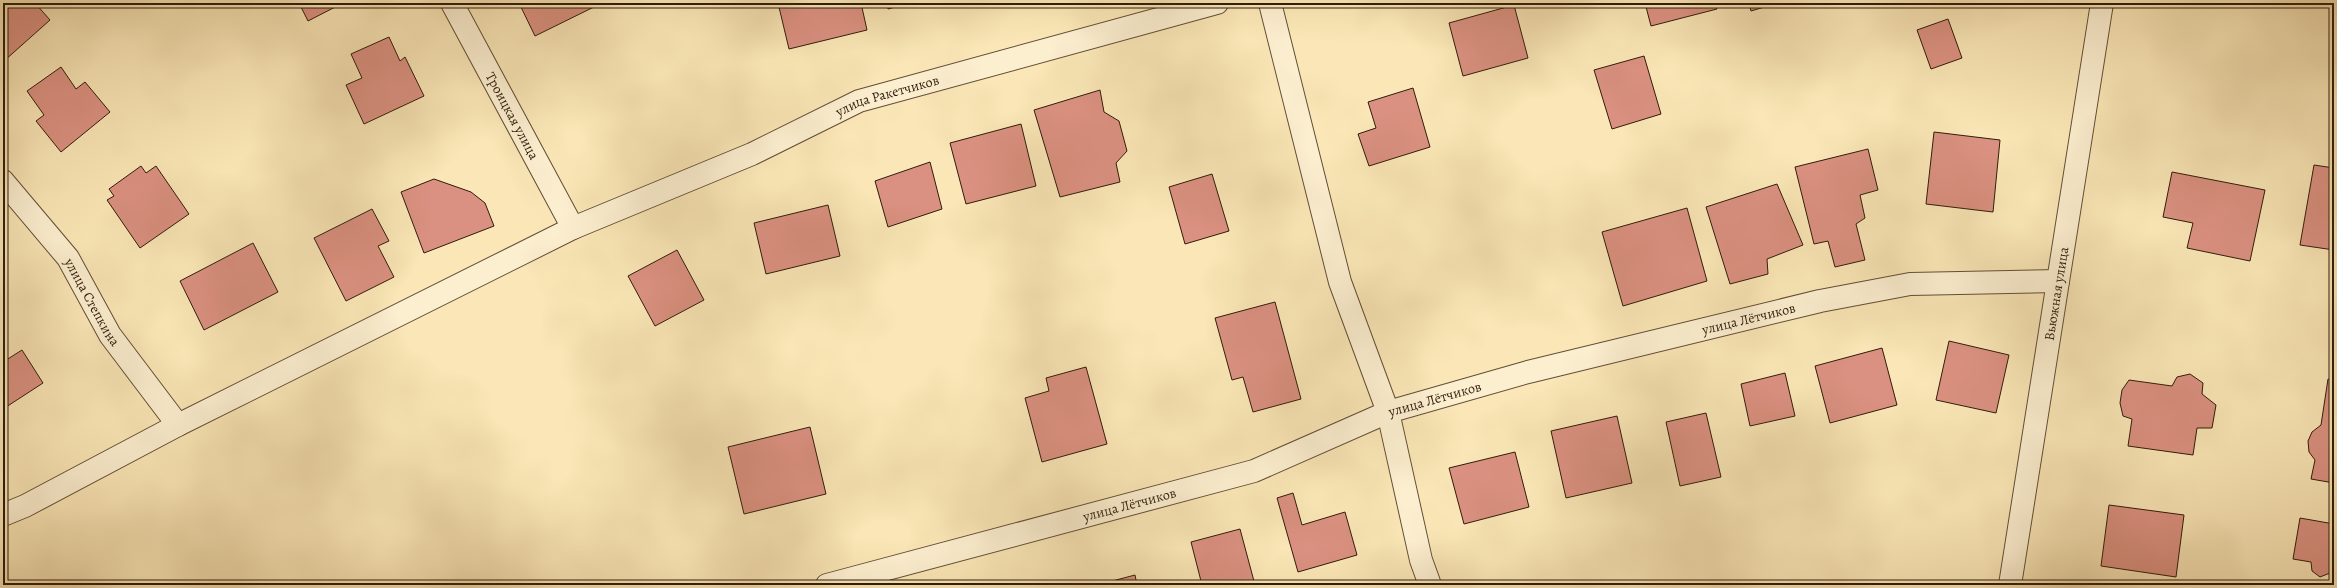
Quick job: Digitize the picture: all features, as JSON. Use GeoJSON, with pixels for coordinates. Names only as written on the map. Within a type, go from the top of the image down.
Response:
{"type":"FeatureCollection","features":[{"type":"Feature","properties":{"kind":"street","name":"Троицкая улица"},"geometry":{"type":"LineString","coordinates":[[452,3],[573,228]]}},
{"type":"Feature","properties":{"kind":"street","name":"улица Ракетчиков"},"geometry":{"type":"LineString","coordinates":[[3,515],[25,506],[178,424],[573,228],[752,154],[859,101],[1217,3]]}},
{"type":"Feature","properties":{"kind":"street"},"geometry":{"type":"LineString","coordinates":[[1270,3],[1340,282],[1388,412],[1421,560],[1430,585]]}},
{"type":"Feature","properties":{"kind":"street","name":"Вьюжная улица"},"geometry":{"type":"LineString","coordinates":[[2010,585],[2102,3]]}},
{"type":"Feature","properties":{"kind":"street","name":"улица Степкина"},"geometry":{"type":"LineString","coordinates":[[3,182],[68,258],[110,336],[178,424]]}},
{"type":"Feature","properties":{"kind":"street","name":"улица Лётчиков"},"geometry":{"type":"LineString","coordinates":[[827,585],[1254,471],[1388,412],[1528,372],[1835,298],[1910,284],[2058,281]]}},
{"type":"Feature","properties":{"kind":"building"},"geometry":{"type":"Polygon","coordinates":[[[11,3],[35,3],[50,20],[4,61],[3,10],[11,3]]]}},
{"type":"Feature","properties":{"kind":"building"},"geometry":{"type":"Polygon","coordinates":[[[299,3],[343,3],[308,21],[299,3]]]}},
{"type":"Feature","properties":{"kind":"building"},"geometry":{"type":"Polygon","coordinates":[[[519,3],[602,3],[535,36],[519,3]]]}},
{"type":"Feature","properties":{"kind":"building"},"geometry":{"type":"Polygon","coordinates":[[[778,3],[861,3],[867,30],[789,49],[778,3]]]}},
{"type":"Feature","properties":{"kind":"building"},"geometry":{"type":"Polygon","coordinates":[[[887,3],[909,3],[888,9],[887,3]]]}},
{"type":"Feature","properties":{"kind":"building"},"geometry":{"type":"Polygon","coordinates":[[[1645,3],[1715,3],[1717,9],[1651,26],[1645,3]]]}},
{"type":"Feature","properties":{"kind":"building"},"geometry":{"type":"Polygon","coordinates":[[[1749,3],[1778,3],[1751,11],[1749,3]]]}},
{"type":"Feature","properties":{"kind":"building"},"geometry":{"type":"Polygon","coordinates":[[[1514,5],[1528,58],[1463,76],[1449,23],[1514,5]]]}},
{"type":"Feature","properties":{"kind":"building"},"geometry":{"type":"Polygon","coordinates":[[[1948,19],[1962,58],[1931,69],[1917,30],[1948,19]]]}},
{"type":"Feature","properties":{"kind":"building"},"geometry":{"type":"Polygon","coordinates":[[[389,37],[400,61],[405,57],[424,96],[364,124],[346,85],[362,78],[351,54],[389,37]]]}},
{"type":"Feature","properties":{"kind":"building"},"geometry":{"type":"Polygon","coordinates":[[[1644,56],[1661,114],[1612,129],[1594,70],[1644,56]]]}},
{"type":"Feature","properties":{"kind":"building"},"geometry":{"type":"Polygon","coordinates":[[[61,67],[76,89],[85,82],[110,112],[61,152],[36,121],[44,115],[27,91],[61,67]]]}},
{"type":"Feature","properties":{"kind":"building"},"geometry":{"type":"Polygon","coordinates":[[[1413,88],[1430,147],[1369,166],[1358,134],[1376,128],[1368,102],[1413,88]]]}},
{"type":"Feature","properties":{"kind":"building"},"geometry":{"type":"Polygon","coordinates":[[[1100,90],[1104,112],[1119,121],[1127,151],[1116,163],[1120,182],[1060,197],[1034,110],[1100,90]]]}},
{"type":"Feature","properties":{"kind":"building"},"geometry":{"type":"Polygon","coordinates":[[[1021,124],[1036,186],[966,204],[950,143],[1021,124]]]}},
{"type":"Feature","properties":{"kind":"building"},"geometry":{"type":"Polygon","coordinates":[[[1934,132],[2000,140],[1993,212],[1926,204],[1934,132]]]}},
{"type":"Feature","properties":{"kind":"building"},"geometry":{"type":"Polygon","coordinates":[[[1868,149],[1878,190],[1860,195],[1865,218],[1856,224],[1865,260],[1835,267],[1828,241],[1814,244],[1795,167],[1868,149]]]}},
{"type":"Feature","properties":{"kind":"building"},"geometry":{"type":"Polygon","coordinates":[[[930,162],[942,209],[888,227],[875,181],[930,162]]]}},
{"type":"Feature","properties":{"kind":"building"},"geometry":{"type":"Polygon","coordinates":[[[2314,165],[2334,168],[2334,250],[2300,245],[2314,165]]]}},
{"type":"Feature","properties":{"kind":"building"},"geometry":{"type":"Polygon","coordinates":[[[141,166],[146,173],[156,166],[189,214],[140,248],[107,200],[114,196],[109,189],[141,166]]]}},
{"type":"Feature","properties":{"kind":"building"},"geometry":{"type":"Polygon","coordinates":[[[2172,172],[2265,190],[2250,261],[2187,248],[2193,223],[2163,217],[2172,172]]]}},
{"type":"Feature","properties":{"kind":"building"},"geometry":{"type":"Polygon","coordinates":[[[1212,174],[1229,231],[1185,244],[1169,187],[1212,174]]]}},
{"type":"Feature","properties":{"kind":"building"},"geometry":{"type":"Polygon","coordinates":[[[434,179],[471,192],[485,203],[494,226],[424,253],[401,192],[434,179]]]}},
{"type":"Feature","properties":{"kind":"building"},"geometry":{"type":"Polygon","coordinates":[[[1777,184],[1803,245],[1767,259],[1768,274],[1730,284],[1706,207],[1777,184]]]}},
{"type":"Feature","properties":{"kind":"building"},"geometry":{"type":"Polygon","coordinates":[[[828,205],[840,256],[766,274],[754,223],[828,205]]]}},
{"type":"Feature","properties":{"kind":"building"},"geometry":{"type":"Polygon","coordinates":[[[1687,208],[1707,281],[1623,306],[1602,232],[1687,208]]]}},
{"type":"Feature","properties":{"kind":"building"},"geometry":{"type":"Polygon","coordinates":[[[372,209],[389,241],[378,246],[394,277],[346,301],[314,238],[372,209]]]}},
{"type":"Feature","properties":{"kind":"building"},"geometry":{"type":"Polygon","coordinates":[[[253,243],[278,292],[204,330],[180,281],[253,243]]]}},
{"type":"Feature","properties":{"kind":"building"},"geometry":{"type":"Polygon","coordinates":[[[677,250],[704,300],[655,326],[628,276],[677,250]]]}},
{"type":"Feature","properties":{"kind":"building"},"geometry":{"type":"Polygon","coordinates":[[[1275,302],[1301,399],[1253,412],[1243,377],[1232,380],[1215,318],[1275,302]]]}},
{"type":"Feature","properties":{"kind":"building"},"geometry":{"type":"Polygon","coordinates":[[[1949,341],[2009,355],[1996,413],[1936,400],[1949,341]]]}},
{"type":"Feature","properties":{"kind":"building"},"geometry":{"type":"Polygon","coordinates":[[[1882,348],[1897,405],[1830,423],[1815,366],[1882,348]]]}},
{"type":"Feature","properties":{"kind":"building"},"geometry":{"type":"Polygon","coordinates":[[[22,350],[43,383],[3,409],[3,362],[22,350]]]}},
{"type":"Feature","properties":{"kind":"building"},"geometry":{"type":"Polygon","coordinates":[[[1086,367],[1107,444],[1042,462],[1025,398],[1049,391],[1046,378],[1086,367]]]}},
{"type":"Feature","properties":{"kind":"building"},"geometry":{"type":"Polygon","coordinates":[[[1785,373],[1795,416],[1750,426],[1741,384],[1785,373]]]}},
{"type":"Feature","properties":{"kind":"building"},"geometry":{"type":"Polygon","coordinates":[[[2190,374],[2203,383],[2202,394],[2216,405],[2212,428],[2197,428],[2193,455],[2128,446],[2132,419],[2123,416],[2120,403],[2122,390],[2129,380],[2172,386],[2177,377],[2190,374]]]}},
{"type":"Feature","properties":{"kind":"building"},"geometry":{"type":"Polygon","coordinates":[[[2328,379],[2334,380],[2334,483],[2311,479],[2315,460],[2309,452],[2308,441],[2312,432],[2321,425],[2328,379]]]}},
{"type":"Feature","properties":{"kind":"building"},"geometry":{"type":"Polygon","coordinates":[[[1706,413],[1721,477],[1680,486],[1666,422],[1706,413]]]}},
{"type":"Feature","properties":{"kind":"building"},"geometry":{"type":"Polygon","coordinates":[[[1617,416],[1632,483],[1566,498],[1551,431],[1617,416]]]}},
{"type":"Feature","properties":{"kind":"building"},"geometry":{"type":"Polygon","coordinates":[[[810,427],[826,494],[744,514],[728,447],[810,427]]]}},
{"type":"Feature","properties":{"kind":"building"},"geometry":{"type":"Polygon","coordinates":[[[1515,452],[1529,507],[1464,524],[1449,468],[1515,452]]]}},
{"type":"Feature","properties":{"kind":"building"},"geometry":{"type":"Polygon","coordinates":[[[1293,493],[1302,525],[1345,512],[1357,555],[1298,572],[1277,498],[1293,493]]]}},
{"type":"Feature","properties":{"kind":"building"},"geometry":{"type":"Polygon","coordinates":[[[2109,505],[2184,515],[2176,577],[2101,566],[2109,505]]]}},
{"type":"Feature","properties":{"kind":"building"},"geometry":{"type":"Polygon","coordinates":[[[2300,518],[2334,524],[2334,568],[2330,573],[2320,577],[2312,571],[2311,562],[2293,559],[2300,518]]]}},
{"type":"Feature","properties":{"kind":"building"},"geometry":{"type":"Polygon","coordinates":[[[1240,529],[1255,585],[1202,585],[1191,542],[1240,529]]]}},
{"type":"Feature","properties":{"kind":"building"},"geometry":{"type":"Polygon","coordinates":[[[1135,575],[1137,585],[1097,585],[1135,575]]]}}]}
